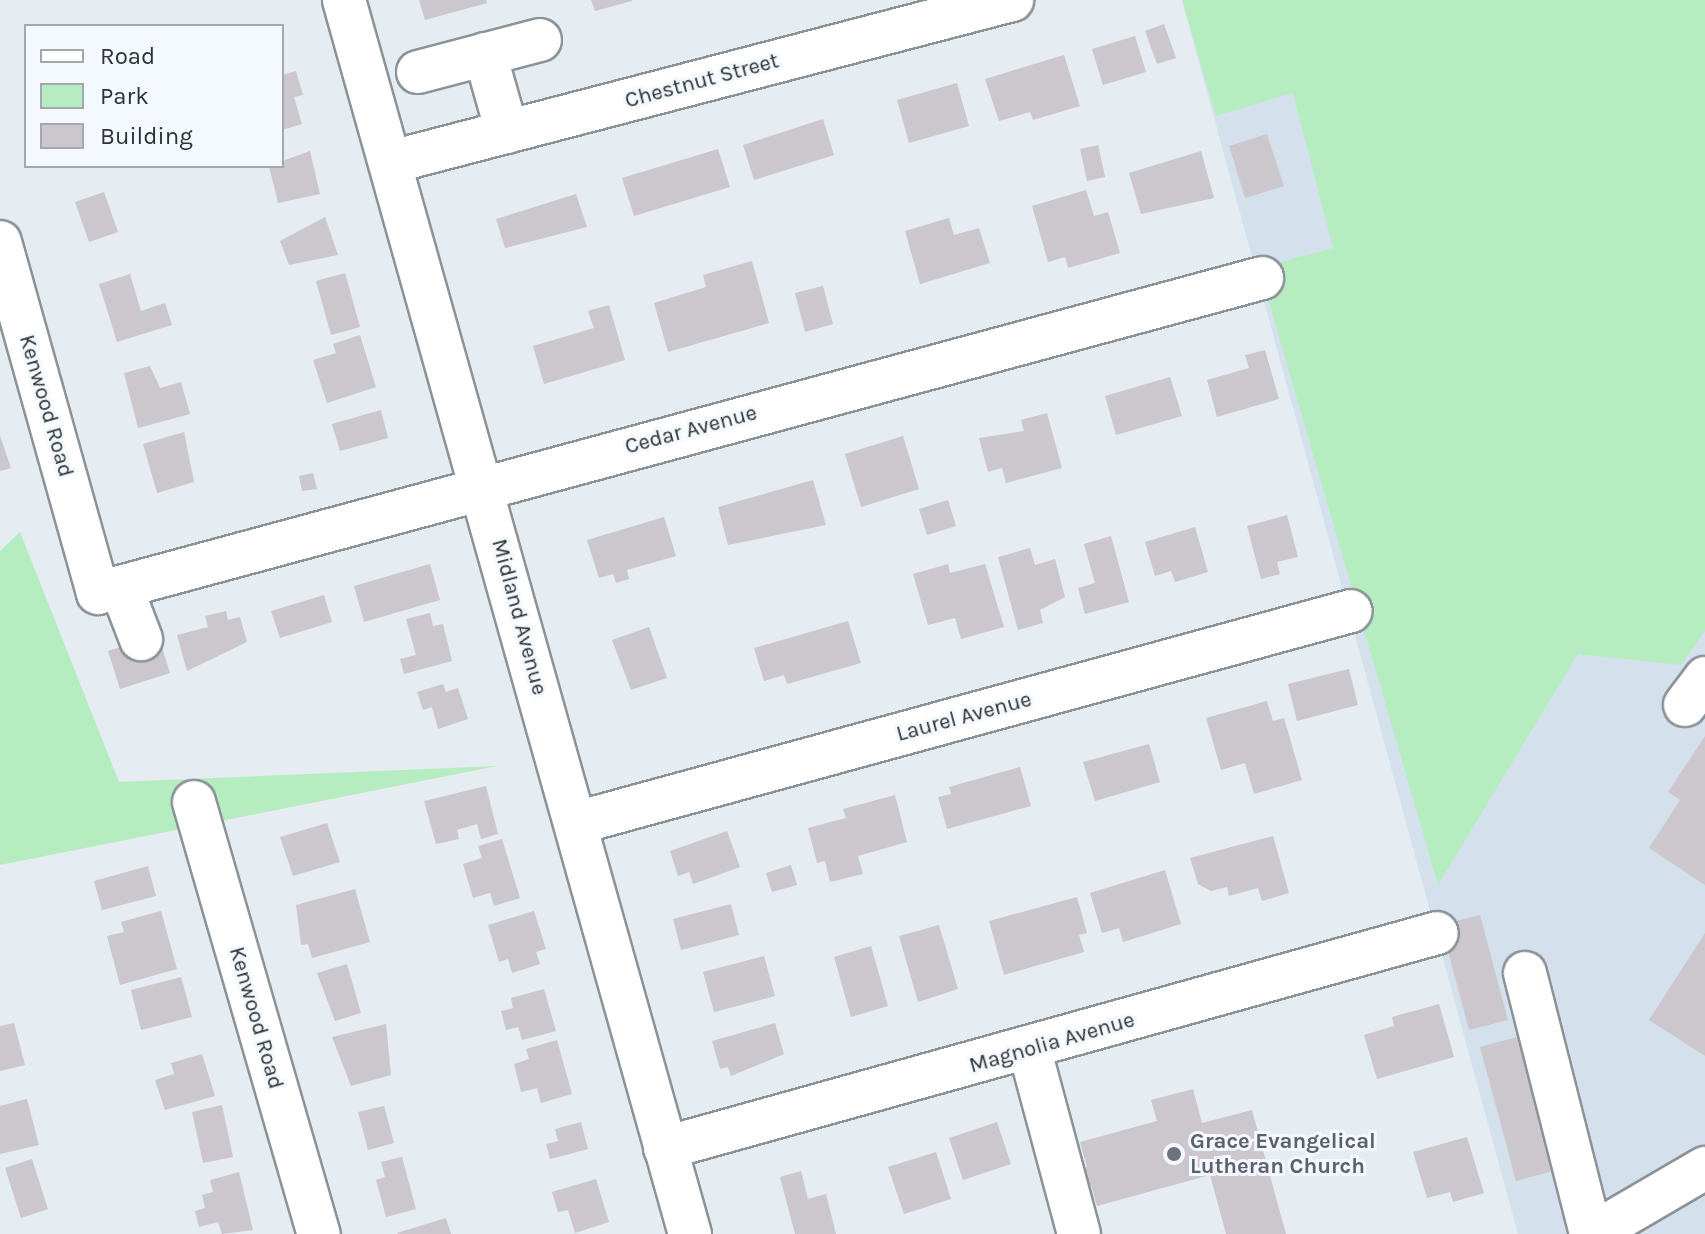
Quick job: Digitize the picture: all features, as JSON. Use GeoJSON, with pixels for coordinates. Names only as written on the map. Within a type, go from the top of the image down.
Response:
{"type":"FeatureCollection","features":[{"type":"Feature","properties":{"kind":"street","name":"Midland Avenue"},"geometry":{"type":"LineString","coordinates":[[344,0],[690,1234]]}},
{"type":"Feature","properties":{"kind":"street","name":"Chestnut Street"},"geometry":{"type":"LineString","coordinates":[[391,162],[1012,0]]}},
{"type":"Feature","properties":{"kind":"street"},"geometry":{"type":"LineString","coordinates":[[418,72],[540,40]]}},
{"type":"Feature","properties":{"kind":"street"},"geometry":{"type":"LineString","coordinates":[[485,54],[507,132]]}},
{"type":"Feature","properties":{"kind":"street","name":"Kenwood Road"},"geometry":{"type":"LineString","coordinates":[[0,242],[12,334],[98,593],[121,587]]}},
{"type":"Feature","properties":{"kind":"street","name":"Cedar Avenue"},"geometry":{"type":"LineString","coordinates":[[121,587],[1262,278]]}},
{"type":"Feature","properties":{"kind":"street"},"geometry":{"type":"LineString","coordinates":[[121,587],[141,639]]}},
{"type":"Feature","properties":{"kind":"street","name":"Laurel Avenue"},"geometry":{"type":"LineString","coordinates":[[576,823],[1351,611]]}},
{"type":"Feature","properties":{"kind":"street","name":"Kenwood Road"},"geometry":{"type":"LineString","coordinates":[[194,802],[319,1234]]}},
{"type":"Feature","properties":{"kind":"street","name":"Magnolia Avenue"},"geometry":{"type":"LineString","coordinates":[[665,1148],[1030,1051],[1437,933]]}},
{"type":"Feature","properties":{"kind":"street"},"geometry":{"type":"LineString","coordinates":[[1525,973],[1592,1234],[1705,1168]]}},
{"type":"Feature","properties":{"kind":"street"},"geometry":{"type":"LineString","coordinates":[[1030,1051],[1079,1234]]}},
{"type":"Feature","properties":{"kind":"shaded area"},"geometry":{"type":"Polygon","coordinates":[[[1182,0],[1705,0],[1705,1234],[1518,1234],[1182,0]]]}},
{"type":"Feature","properties":{"kind":"green space"},"geometry":{"type":"Polygon","coordinates":[[[1182,0],[1705,0],[1705,631],[1681,665],[1578,654],[1438,885],[1259,268],[1333,248],[1293,93],[1216,116],[1182,0]]]}},
{"type":"Feature","properties":{"kind":"green space"},"geometry":{"type":"Polygon","coordinates":[[[20,532],[119,782],[497,766],[0,865],[0,551],[20,532]]]}},
{"type":"Feature","properties":{"kind":"building"},"geometry":{"type":"Polygon","coordinates":[[[419,0],[486,0],[487,3],[425,20],[419,0]]]}},
{"type":"Feature","properties":{"kind":"building"},"geometry":{"type":"Polygon","coordinates":[[[591,0],[632,0],[632,1],[595,11],[591,0]]]}},
{"type":"Feature","properties":{"kind":"building"},"geometry":{"type":"Polygon","coordinates":[[[1164,24],[1176,58],[1157,64],[1145,31],[1164,24]]]}},
{"type":"Feature","properties":{"kind":"building"},"geometry":{"type":"Polygon","coordinates":[[[1135,36],[1146,72],[1103,85],[1092,49],[1135,36]]]}},
{"type":"Feature","properties":{"kind":"building"},"geometry":{"type":"Polygon","coordinates":[[[1064,55],[1080,106],[1033,120],[1030,112],[999,121],[985,79],[1064,55]]]}},
{"type":"Feature","properties":{"kind":"building"},"geometry":{"type":"Polygon","coordinates":[[[296,71],[303,95],[294,97],[302,124],[284,129],[284,74],[296,71]]]}},
{"type":"Feature","properties":{"kind":"building"},"geometry":{"type":"Polygon","coordinates":[[[957,83],[969,126],[909,143],[897,100],[957,83]]]}},
{"type":"Feature","properties":{"kind":"building"},"geometry":{"type":"Polygon","coordinates":[[[823,119],[834,155],[754,180],[743,145],[823,119]]]}},
{"type":"Feature","properties":{"kind":"building"},"geometry":{"type":"Polygon","coordinates":[[[1267,134],[1284,186],[1245,198],[1229,146],[1267,134]]]}},
{"type":"Feature","properties":{"kind":"building"},"geometry":{"type":"Polygon","coordinates":[[[1098,145],[1105,177],[1087,181],[1080,149],[1098,145]]]}},
{"type":"Feature","properties":{"kind":"building"},"geometry":{"type":"Polygon","coordinates":[[[718,149],[730,187],[634,216],[622,178],[718,149]]]}},
{"type":"Feature","properties":{"kind":"building"},"geometry":{"type":"Polygon","coordinates":[[[310,151],[320,194],[278,203],[269,168],[284,168],[284,161],[310,151]]]}},
{"type":"Feature","properties":{"kind":"building"},"geometry":{"type":"Polygon","coordinates":[[[1201,151],[1214,198],[1141,214],[1129,173],[1201,151]]]}},
{"type":"Feature","properties":{"kind":"building"},"geometry":{"type":"Polygon","coordinates":[[[1086,190],[1094,216],[1108,212],[1120,253],[1068,268],[1065,257],[1048,262],[1032,206],[1086,190]]]}},
{"type":"Feature","properties":{"kind":"building"},"geometry":{"type":"Polygon","coordinates":[[[104,192],[118,232],[89,242],[75,202],[104,192]]]}},
{"type":"Feature","properties":{"kind":"building"},"geometry":{"type":"Polygon","coordinates":[[[576,194],[587,227],[505,248],[496,219],[576,194]]]}},
{"type":"Feature","properties":{"kind":"building"},"geometry":{"type":"Polygon","coordinates":[[[325,217],[338,255],[289,265],[280,241],[325,217]]]}},
{"type":"Feature","properties":{"kind":"building"},"geometry":{"type":"Polygon","coordinates":[[[949,218],[954,235],[979,228],[990,263],[920,284],[905,231],[949,218]]]}},
{"type":"Feature","properties":{"kind":"building"},"geometry":{"type":"Polygon","coordinates":[[[752,261],[769,323],[668,352],[654,303],[706,287],[703,275],[752,261]]]}},
{"type":"Feature","properties":{"kind":"building"},"geometry":{"type":"Polygon","coordinates":[[[345,273],[360,327],[331,335],[316,281],[345,273]]]}},
{"type":"Feature","properties":{"kind":"building"},"geometry":{"type":"Polygon","coordinates":[[[130,274],[141,311],[165,303],[172,325],[117,342],[99,284],[130,274]]]}},
{"type":"Feature","properties":{"kind":"building"},"geometry":{"type":"Polygon","coordinates":[[[823,286],[833,324],[805,332],[795,293],[823,286]]]}},
{"type":"Feature","properties":{"kind":"building"},"geometry":{"type":"Polygon","coordinates":[[[609,305],[625,360],[544,384],[533,346],[594,328],[588,311],[609,305]]]}},
{"type":"Feature","properties":{"kind":"building"},"geometry":{"type":"Polygon","coordinates":[[[360,335],[376,387],[327,403],[313,360],[336,353],[333,344],[360,335]]]}},
{"type":"Feature","properties":{"kind":"building"},"geometry":{"type":"Polygon","coordinates":[[[1265,350],[1279,399],[1217,417],[1207,380],[1249,368],[1245,355],[1265,350]]]}},
{"type":"Feature","properties":{"kind":"building"},"geometry":{"type":"Polygon","coordinates":[[[150,366],[160,388],[181,382],[190,414],[138,428],[124,373],[150,366]]]}},
{"type":"Feature","properties":{"kind":"building"},"geometry":{"type":"Polygon","coordinates":[[[1170,377],[1182,416],[1116,435],[1105,396],[1170,377]]]}},
{"type":"Feature","properties":{"kind":"building"},"geometry":{"type":"Polygon","coordinates":[[[381,410],[388,438],[340,451],[332,424],[381,410]]]}},
{"type":"Feature","properties":{"kind":"building"},"geometry":{"type":"Polygon","coordinates":[[[1047,413],[1062,468],[1006,483],[1002,468],[988,472],[979,438],[1024,431],[1021,420],[1047,413]]]}},
{"type":"Feature","properties":{"kind":"building"},"geometry":{"type":"Polygon","coordinates":[[[184,432],[194,482],[157,493],[143,444],[184,432]]]}},
{"type":"Feature","properties":{"kind":"building"},"geometry":{"type":"Polygon","coordinates":[[[0,436],[11,468],[0,471],[0,436]]]}},
{"type":"Feature","properties":{"kind":"building"},"geometry":{"type":"Polygon","coordinates":[[[903,436],[919,489],[861,507],[845,454],[903,436]]]}},
{"type":"Feature","properties":{"kind":"building"},"geometry":{"type":"Polygon","coordinates":[[[313,473],[317,489],[302,491],[299,476],[313,473]]]}},
{"type":"Feature","properties":{"kind":"building"},"geometry":{"type":"Polygon","coordinates":[[[813,480],[826,525],[728,545],[718,507],[813,480]]]}},
{"type":"Feature","properties":{"kind":"building"},"geometry":{"type":"Polygon","coordinates":[[[948,500],[956,526],[927,535],[919,509],[948,500]]]}},
{"type":"Feature","properties":{"kind":"building"},"geometry":{"type":"Polygon","coordinates":[[[1287,515],[1298,557],[1277,562],[1280,574],[1261,579],[1247,526],[1287,515]]]}},
{"type":"Feature","properties":{"kind":"building"},"geometry":{"type":"Polygon","coordinates":[[[664,517],[676,556],[627,570],[629,579],[616,583],[613,574],[599,578],[587,540],[664,517]]]}},
{"type":"Feature","properties":{"kind":"building"},"geometry":{"type":"Polygon","coordinates":[[[1195,527],[1208,572],[1175,582],[1171,571],[1155,576],[1145,542],[1195,527]]]}},
{"type":"Feature","properties":{"kind":"building"},"geometry":{"type":"Polygon","coordinates":[[[1111,536],[1129,602],[1085,614],[1078,588],[1095,583],[1084,544],[1111,536]]]}},
{"type":"Feature","properties":{"kind":"building"},"geometry":{"type":"Polygon","coordinates":[[[1030,548],[1035,565],[1055,559],[1065,597],[1040,610],[1043,623],[1018,630],[998,557],[1030,548]]]}},
{"type":"Feature","properties":{"kind":"building"},"geometry":{"type":"Polygon","coordinates":[[[430,564],[440,600],[364,622],[354,586],[430,564]]]}},
{"type":"Feature","properties":{"kind":"building"},"geometry":{"type":"Polygon","coordinates":[[[948,564],[950,573],[985,564],[1004,627],[961,639],[955,618],[928,625],[913,574],[948,564]]]}},
{"type":"Feature","properties":{"kind":"building"},"geometry":{"type":"Polygon","coordinates":[[[324,595],[332,622],[280,638],[271,611],[324,595]]]}},
{"type":"Feature","properties":{"kind":"building"},"geometry":{"type":"Polygon","coordinates":[[[226,611],[228,620],[240,617],[247,642],[187,671],[177,635],[208,627],[205,616],[226,611]]]}},
{"type":"Feature","properties":{"kind":"building"},"geometry":{"type":"Polygon","coordinates":[[[430,613],[433,626],[443,624],[452,661],[404,674],[400,659],[416,655],[406,619],[430,613]]]}},
{"type":"Feature","properties":{"kind":"building"},"geometry":{"type":"Polygon","coordinates":[[[848,621],[861,663],[787,684],[784,675],[764,681],[754,648],[848,621]]]}},
{"type":"Feature","properties":{"kind":"building"},"geometry":{"type":"Polygon","coordinates":[[[649,627],[667,678],[631,690],[612,640],[649,627]]]}},
{"type":"Feature","properties":{"kind":"building"},"geometry":{"type":"Polygon","coordinates":[[[158,635],[170,673],[120,689],[108,651],[158,635]]]}},
{"type":"Feature","properties":{"kind":"building"},"geometry":{"type":"Polygon","coordinates":[[[1349,669],[1358,705],[1297,721],[1288,684],[1349,669]]]}},
{"type":"Feature","properties":{"kind":"building"},"geometry":{"type":"Polygon","coordinates":[[[443,684],[446,692],[458,688],[468,719],[438,729],[432,707],[423,710],[417,692],[443,684]]]}},
{"type":"Feature","properties":{"kind":"building"},"geometry":{"type":"Polygon","coordinates":[[[1267,701],[1273,721],[1284,718],[1302,780],[1254,794],[1245,763],[1221,770],[1206,718],[1267,701]]]}},
{"type":"Feature","properties":{"kind":"building"},"geometry":{"type":"Polygon","coordinates":[[[1705,736],[1705,885],[1649,848],[1680,800],[1668,792],[1705,736]]]}},
{"type":"Feature","properties":{"kind":"building"},"geometry":{"type":"Polygon","coordinates":[[[1149,744],[1160,782],[1095,801],[1083,762],[1149,744]]]}},
{"type":"Feature","properties":{"kind":"building"},"geometry":{"type":"Polygon","coordinates":[[[1020,767],[1031,806],[947,829],[938,797],[951,794],[949,787],[1020,767]]]}},
{"type":"Feature","properties":{"kind":"building"},"geometry":{"type":"Polygon","coordinates":[[[486,786],[498,834],[481,839],[477,824],[457,830],[459,839],[436,844],[424,801],[486,786]]]}},
{"type":"Feature","properties":{"kind":"building"},"geometry":{"type":"Polygon","coordinates":[[[895,795],[907,842],[858,856],[863,874],[830,882],[825,861],[817,863],[808,828],[846,818],[843,809],[895,795]]]}},
{"type":"Feature","properties":{"kind":"building"},"geometry":{"type":"Polygon","coordinates":[[[327,823],[340,862],[293,876],[280,837],[327,823]]]}},
{"type":"Feature","properties":{"kind":"building"},"geometry":{"type":"Polygon","coordinates":[[[727,831],[740,867],[693,884],[689,872],[678,876],[670,851],[727,831]]]}},
{"type":"Feature","properties":{"kind":"building"},"geometry":{"type":"Polygon","coordinates":[[[1273,836],[1289,893],[1262,901],[1258,888],[1229,896],[1227,887],[1211,891],[1198,884],[1190,858],[1273,836]]]}},
{"type":"Feature","properties":{"kind":"building"},"geometry":{"type":"Polygon","coordinates":[[[502,839],[520,898],[494,906],[490,893],[473,898],[463,864],[482,858],[478,846],[502,839]]]}},
{"type":"Feature","properties":{"kind":"building"},"geometry":{"type":"Polygon","coordinates":[[[791,865],[797,885],[772,892],[766,873],[791,865]]]}},
{"type":"Feature","properties":{"kind":"building"},"geometry":{"type":"Polygon","coordinates":[[[148,866],[156,896],[102,910],[94,881],[148,866]]]}},
{"type":"Feature","properties":{"kind":"building"},"geometry":{"type":"Polygon","coordinates":[[[1165,870],[1181,924],[1123,942],[1119,928],[1102,933],[1090,893],[1165,870]]]}},
{"type":"Feature","properties":{"kind":"building"},"geometry":{"type":"Polygon","coordinates":[[[355,889],[370,942],[312,958],[308,944],[301,945],[296,905],[355,889]]]}},
{"type":"Feature","properties":{"kind":"building"},"geometry":{"type":"Polygon","coordinates":[[[1077,897],[1087,933],[1079,935],[1084,952],[1004,975],[989,921],[1077,897]]]}},
{"type":"Feature","properties":{"kind":"building"},"geometry":{"type":"Polygon","coordinates":[[[731,904],[739,935],[681,950],[673,919],[731,904]]]}},
{"type":"Feature","properties":{"kind":"building"},"geometry":{"type":"Polygon","coordinates":[[[161,911],[177,969],[120,985],[107,936],[124,932],[121,922],[161,911]]]}},
{"type":"Feature","properties":{"kind":"building"},"geometry":{"type":"Polygon","coordinates":[[[534,911],[546,949],[536,952],[540,964],[512,973],[508,959],[499,962],[488,925],[534,911]]]}},
{"type":"Feature","properties":{"kind":"building"},"geometry":{"type":"Polygon","coordinates":[[[1480,915],[1508,1020],[1469,1030],[1441,925],[1480,915]]]}},
{"type":"Feature","properties":{"kind":"building"},"geometry":{"type":"Polygon","coordinates":[[[939,925],[958,989],[918,1002],[899,936],[939,925]]]}},
{"type":"Feature","properties":{"kind":"building"},"geometry":{"type":"Polygon","coordinates":[[[1705,933],[1705,1056],[1649,1020],[1705,933]]]}},
{"type":"Feature","properties":{"kind":"building"},"geometry":{"type":"Polygon","coordinates":[[[871,946],[888,1006],[851,1017],[834,957],[871,946]]]}},
{"type":"Feature","properties":{"kind":"building"},"geometry":{"type":"Polygon","coordinates":[[[764,956],[775,996],[714,1012],[703,972],[764,956]]]}},
{"type":"Feature","properties":{"kind":"building"},"geometry":{"type":"Polygon","coordinates":[[[347,964],[361,1013],[335,1021],[317,973],[347,964]]]}},
{"type":"Feature","properties":{"kind":"building"},"geometry":{"type":"Polygon","coordinates":[[[181,977],[192,1017],[141,1030],[131,990],[181,977]]]}},
{"type":"Feature","properties":{"kind":"building"},"geometry":{"type":"Polygon","coordinates":[[[544,989],[556,1031],[522,1040],[518,1027],[506,1030],[501,1011],[513,1008],[511,998],[544,989]]]}},
{"type":"Feature","properties":{"kind":"building"},"geometry":{"type":"Polygon","coordinates":[[[1439,1004],[1454,1057],[1377,1079],[1364,1035],[1394,1026],[1392,1017],[1439,1004]]]}},
{"type":"Feature","properties":{"kind":"building"},"geometry":{"type":"Polygon","coordinates":[[[14,1023],[25,1065],[0,1071],[0,1026],[14,1023]]]}},
{"type":"Feature","properties":{"kind":"building"},"geometry":{"type":"Polygon","coordinates":[[[775,1023],[784,1054],[731,1076],[728,1067],[720,1069],[712,1041],[775,1023]]]}},
{"type":"Feature","properties":{"kind":"building"},"geometry":{"type":"Polygon","coordinates":[[[386,1024],[391,1075],[351,1086],[332,1037],[386,1024]]]}},
{"type":"Feature","properties":{"kind":"building"},"geometry":{"type":"Polygon","coordinates":[[[1517,1037],[1553,1171],[1516,1181],[1480,1047],[1517,1037]]]}},
{"type":"Feature","properties":{"kind":"building"},"geometry":{"type":"Polygon","coordinates":[[[557,1040],[572,1094],[541,1103],[537,1088],[521,1092],[514,1064],[529,1059],[526,1049],[557,1040]]]}},
{"type":"Feature","properties":{"kind":"building"},"geometry":{"type":"Polygon","coordinates":[[[202,1054],[215,1096],[165,1110],[155,1080],[174,1074],[171,1063],[202,1054]]]}},
{"type":"Feature","properties":{"kind":"building","name":"Grace Evangelical Lutheran Church"},"geometry":{"type":"Polygon","coordinates":[[[1193,1089],[1202,1123],[1252,1110],[1286,1234],[1226,1234],[1210,1175],[1097,1206],[1091,1185],[1082,1187],[1077,1170],[1087,1167],[1080,1142],[1157,1121],[1151,1100],[1193,1089]]]}},
{"type":"Feature","properties":{"kind":"building"},"geometry":{"type":"Polygon","coordinates":[[[27,1099],[39,1145],[0,1154],[0,1106],[27,1099]]]}},
{"type":"Feature","properties":{"kind":"building"},"geometry":{"type":"Polygon","coordinates":[[[222,1105],[233,1157],[203,1163],[192,1112],[222,1105]]]}},
{"type":"Feature","properties":{"kind":"building"},"geometry":{"type":"Polygon","coordinates":[[[384,1106],[394,1143],[368,1150],[358,1112],[384,1106]]]}},
{"type":"Feature","properties":{"kind":"building"},"geometry":{"type":"Polygon","coordinates":[[[581,1122],[588,1149],[550,1159],[546,1144],[558,1141],[555,1129],[581,1122]]]}},
{"type":"Feature","properties":{"kind":"building"},"geometry":{"type":"Polygon","coordinates":[[[997,1122],[1011,1164],[963,1180],[949,1138],[997,1122]]]}},
{"type":"Feature","properties":{"kind":"building"},"geometry":{"type":"Polygon","coordinates":[[[1467,1137],[1484,1193],[1453,1202],[1450,1192],[1427,1198],[1413,1152],[1467,1137]]]}},
{"type":"Feature","properties":{"kind":"building"},"geometry":{"type":"Polygon","coordinates":[[[936,1152],[951,1199],[904,1214],[888,1167],[936,1152]]]}},
{"type":"Feature","properties":{"kind":"building"},"geometry":{"type":"Polygon","coordinates":[[[402,1157],[416,1209],[386,1217],[376,1180],[385,1177],[381,1162],[402,1157]]]}},
{"type":"Feature","properties":{"kind":"building"},"geometry":{"type":"Polygon","coordinates":[[[32,1159],[48,1209],[21,1218],[5,1168],[32,1159]]]}},
{"type":"Feature","properties":{"kind":"building"},"geometry":{"type":"Polygon","coordinates":[[[801,1171],[808,1199],[826,1194],[836,1234],[795,1234],[780,1177],[801,1171]]]}},
{"type":"Feature","properties":{"kind":"building"},"geometry":{"type":"Polygon","coordinates":[[[239,1172],[253,1230],[222,1234],[218,1222],[199,1227],[195,1211],[205,1208],[202,1195],[213,1192],[210,1180],[239,1172]]]}},
{"type":"Feature","properties":{"kind":"building"},"geometry":{"type":"Polygon","coordinates":[[[596,1179],[609,1222],[575,1233],[568,1210],[558,1212],[552,1192],[596,1179]]]}},
{"type":"Feature","properties":{"kind":"building"},"geometry":{"type":"Polygon","coordinates":[[[446,1218],[451,1234],[397,1233],[446,1218]]]}},
{"type":"Feature","properties":{"kind":"place","name":"Grace Evangelical Lutheran Church"},"geometry":{"type":"Point","coordinates":[1174,1154]}}]}
